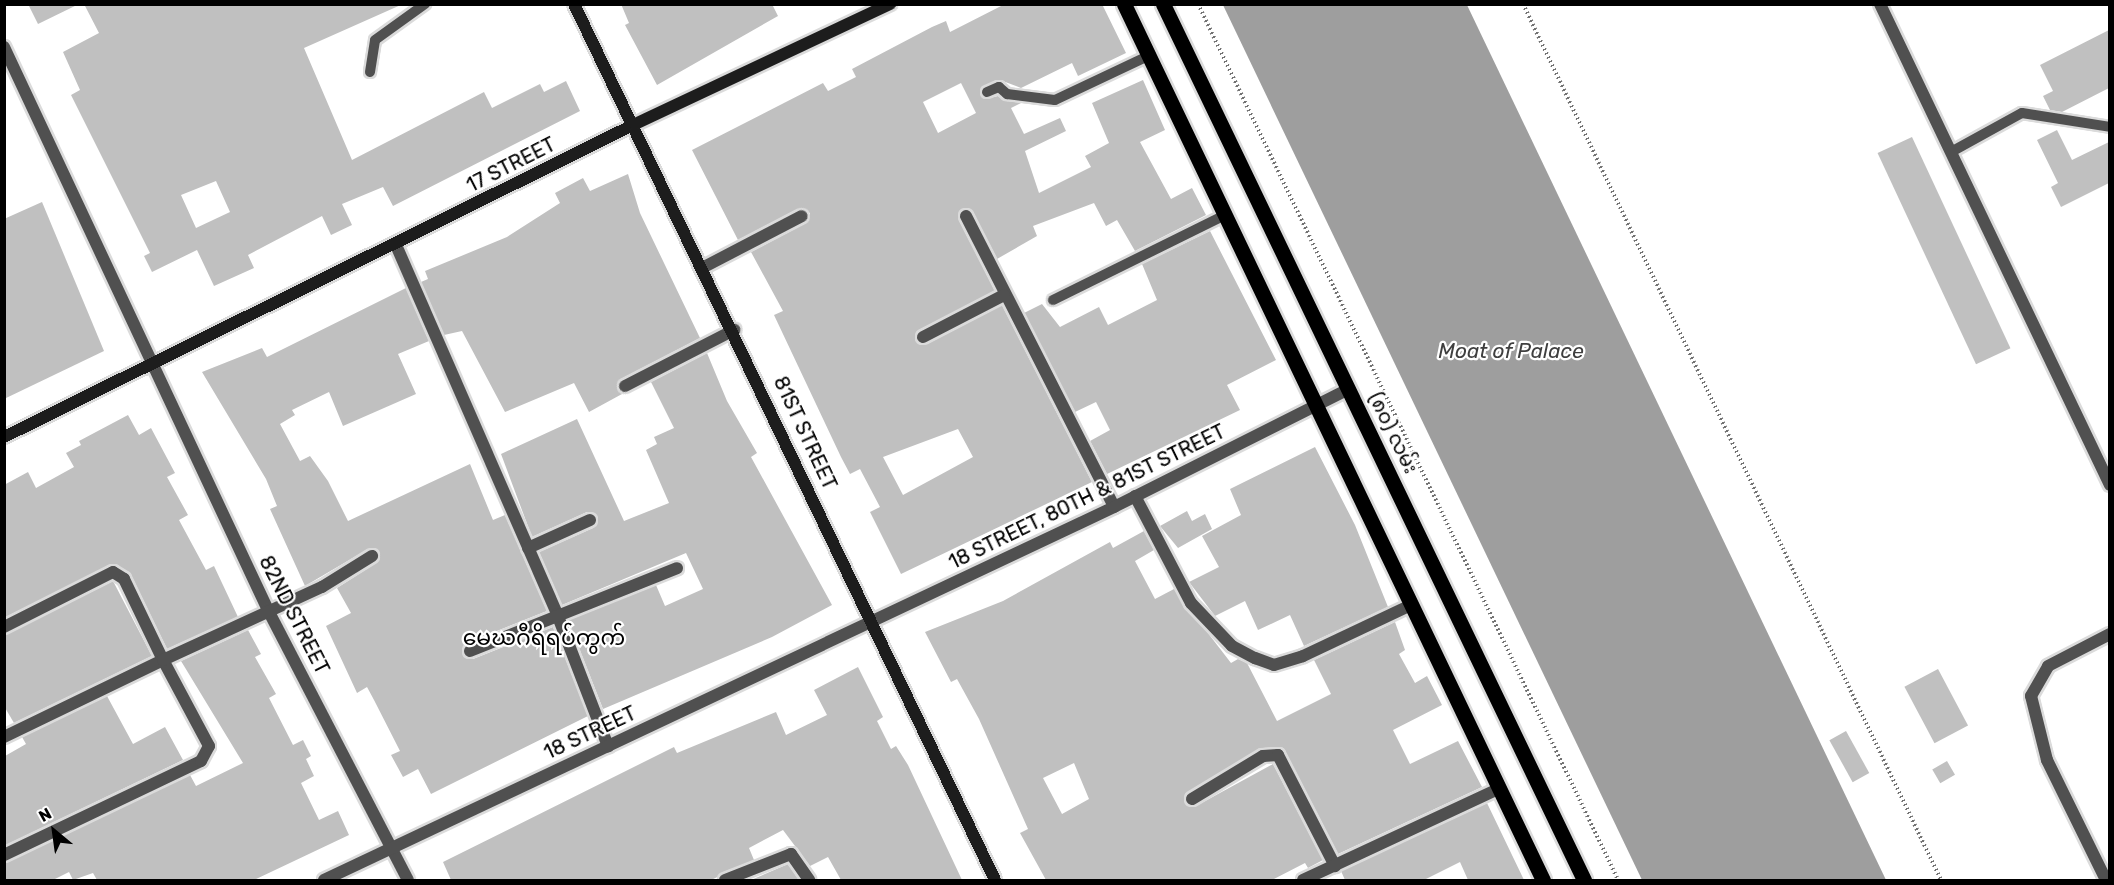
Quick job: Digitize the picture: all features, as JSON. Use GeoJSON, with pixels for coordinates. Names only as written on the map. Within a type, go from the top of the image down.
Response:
{"type":"FeatureCollection","features":[{"type":"Feature","properties":{"kind":"main road"},"geometry":{"type":"LineString","coordinates":[[1124,4],[1543,880]]}},
{"type":"Feature","properties":{"kind":"main road","name":"(၈၀) လမ်း"},"geometry":{"type":"LineString","coordinates":[[1163,4],[1584,880]]}},
{"type":"Feature","properties":{"kind":"street","name":"81ST STREET"},"geometry":{"type":"LineString","coordinates":[[574,4],[704,267],[995,880]]}},
{"type":"Feature","properties":{"kind":"street","name":"17 STREET"},"geometry":{"type":"LineString","coordinates":[[4,436],[396,245],[635,124],[890,4]]}},
{"type":"Feature","properties":{"kind":"street"},"geometry":{"type":"LineString","coordinates":[[1880,4],[2109,485]]}},
{"type":"Feature","properties":{"kind":"street","name":"82ND STREET"},"geometry":{"type":"LineString","coordinates":[[4,47],[268,610],[408,880]]}},
{"type":"Feature","properties":{"kind":"street"},"geometry":{"type":"LineString","coordinates":[[704,267],[802,216]]}},
{"type":"Feature","properties":{"kind":"street"},"geometry":{"type":"LineString","coordinates":[[966,216],[1004,295],[1114,507]]}},
{"type":"Feature","properties":{"kind":"street"},"geometry":{"type":"LineString","coordinates":[[396,245],[557,614],[608,746]]}},
{"type":"Feature","properties":{"kind":"street"},"geometry":{"type":"LineString","coordinates":[[923,337],[1004,295]]}},
{"type":"Feature","properties":{"kind":"street"},"geometry":{"type":"LineString","coordinates":[[625,386],[734,330]]}},
{"type":"Feature","properties":{"kind":"street"},"geometry":{"type":"LineString","coordinates":[[1317,405],[1349,389]]}},
{"type":"Feature","properties":{"kind":"street","name":"18 STREET, 80TH & 81ST STREET"},"geometry":{"type":"LineString","coordinates":[[873,622],[1114,507],[1317,405]]}},
{"type":"Feature","properties":{"kind":"street"},"geometry":{"type":"LineString","coordinates":[[1135,496],[1191,603],[1232,646],[1255,658],[1274,664],[1303,656],[1411,605]]}},
{"type":"Feature","properties":{"kind":"street"},"geometry":{"type":"LineString","coordinates":[[528,548],[590,520]]}},
{"type":"Feature","properties":{"kind":"street"},"geometry":{"type":"LineString","coordinates":[[4,738],[363,566],[372,556]]}},
{"type":"Feature","properties":{"kind":"street"},"geometry":{"type":"LineString","coordinates":[[470,651],[557,614],[677,568]]}},
{"type":"Feature","properties":{"kind":"street"},"geometry":{"type":"LineString","coordinates":[[4,627],[113,572],[124,579],[163,660],[209,746],[201,761],[4,855]]}},
{"type":"Feature","properties":{"kind":"street","name":"18 STREET"},"geometry":{"type":"LineString","coordinates":[[324,880],[873,622]]}},
{"type":"Feature","properties":{"kind":"street"},"geometry":{"type":"LineString","coordinates":[[2106,880],[2047,760],[2031,696],[2048,666],[2109,634]]}},
{"type":"Feature","properties":{"kind":"street"},"geometry":{"type":"LineString","coordinates":[[1192,799],[1263,756],[1278,755],[1334,872]]}},
{"type":"Feature","properties":{"kind":"street"},"geometry":{"type":"LineString","coordinates":[[1303,880],[1334,872],[1498,789]]}},
{"type":"Feature","properties":{"kind":"street"},"geometry":{"type":"LineString","coordinates":[[725,880],[791,854],[809,880]]}},
{"type":"Feature","properties":{"kind":"lane"},"geometry":{"type":"LineString","coordinates":[[370,72],[375,40],[425,4]]}},
{"type":"Feature","properties":{"kind":"lane"},"geometry":{"type":"LineString","coordinates":[[987,92],[999,87],[1007,94],[1055,100],[1148,56]]}},
{"type":"Feature","properties":{"kind":"lane"},"geometry":{"type":"LineString","coordinates":[[1951,152],[2022,113],[2109,128]]}},
{"type":"Feature","properties":{"kind":"lane"},"geometry":{"type":"LineString","coordinates":[[1053,300],[1225,215]]}},
{"type":"Feature","properties":{"kind":"path"},"geometry":{"type":"LineString","coordinates":[[1198,4],[1618,880]]}},
{"type":"Feature","properties":{"kind":"path"},"geometry":{"type":"LineString","coordinates":[[1523,4],[1941,880]]}},
{"type":"Feature","properties":{"kind":"water","name":"Moat of Palace"},"geometry":{"type":"Polygon","coordinates":[[[1223,5],[1467,5],[1886,880],[1642,880],[1223,5]]]}},
{"type":"Feature","properties":{"kind":"building"},"geometry":{"type":"Polygon","coordinates":[[[28,4],[79,4],[38,24],[28,4]]]}},
{"type":"Feature","properties":{"kind":"building"},"geometry":{"type":"Polygon","coordinates":[[[84,4],[403,4],[304,48],[352,160],[484,92],[492,108],[540,84],[544,92],[566,81],[580,111],[393,206],[383,187],[342,204],[352,225],[331,235],[322,216],[248,255],[254,268],[214,286],[197,250],[152,272],[144,256],[150,253],[71,95],[80,90],[63,52],[99,33],[84,4]],[[216,181],[181,195],[196,228],[230,212],[216,181]]]}},
{"type":"Feature","properties":{"kind":"building"},"geometry":{"type":"Polygon","coordinates":[[[621,4],[772,4],[778,16],[657,85],[625,25],[629,23],[621,4]]]}},
{"type":"Feature","properties":{"kind":"building"},"geometry":{"type":"Polygon","coordinates":[[[1005,4],[1102,4],[1126,53],[1078,76],[1072,63],[1021,88],[1000,80],[981,88],[985,99],[998,96],[1021,103],[1011,108],[1024,134],[1060,118],[1066,131],[1025,151],[1039,193],[1091,167],[1085,156],[1109,143],[1092,103],[1143,80],[1165,130],[1140,142],[1171,199],[1192,188],[1206,215],[1135,251],[1117,220],[1106,226],[1094,203],[1033,226],[1037,236],[997,259],[973,212],[959,211],[959,220],[995,291],[919,330],[915,340],[927,344],[1002,305],[1092,482],[901,574],[870,512],[880,507],[860,469],[850,474],[841,457],[774,315],[783,311],[751,252],[806,223],[810,213],[798,209],[738,240],[692,150],[823,83],[828,91],[856,77],[852,69],[932,27],[946,21],[950,32],[1005,4]],[[961,83],[923,102],[938,133],[976,113],[961,83]],[[958,429],[883,457],[903,495],[973,457],[958,429]]]}},
{"type":"Feature","properties":{"kind":"building"},"geometry":{"type":"Polygon","coordinates":[[[2109,30],[2109,88],[2062,112],[2050,110],[2043,96],[2053,91],[2040,65],[2109,30]]]}},
{"type":"Feature","properties":{"kind":"building"},"geometry":{"type":"Polygon","coordinates":[[[2057,130],[2072,160],[2109,142],[2109,183],[2061,207],[2051,187],[2058,183],[2037,140],[2057,130]]]}},
{"type":"Feature","properties":{"kind":"building"},"geometry":{"type":"Polygon","coordinates":[[[1912,137],[2010,348],[1976,364],[1878,153],[1912,137]]]}},
{"type":"Feature","properties":{"kind":"building"},"geometry":{"type":"Polygon","coordinates":[[[628,174],[640,213],[700,338],[621,379],[617,386],[622,394],[589,412],[574,383],[505,412],[462,331],[444,335],[421,282],[428,279],[425,271],[507,237],[560,203],[555,193],[583,178],[590,191],[628,174]]]}},
{"type":"Feature","properties":{"kind":"building"},"geometry":{"type":"Polygon","coordinates":[[[42,202],[104,351],[4,399],[4,219],[42,202]]]}},
{"type":"Feature","properties":{"kind":"building"},"geometry":{"type":"Polygon","coordinates":[[[1210,231],[1276,360],[1227,385],[1240,410],[1107,474],[1090,441],[1110,430],[1096,402],[1075,412],[1024,313],[1042,304],[1060,327],[1099,307],[1108,325],[1157,300],[1142,264],[1210,231]]]}},
{"type":"Feature","properties":{"kind":"building"},"geometry":{"type":"Polygon","coordinates":[[[406,288],[429,341],[398,354],[416,394],[343,426],[329,392],[292,410],[295,415],[280,424],[300,461],[310,456],[328,481],[348,521],[470,464],[493,520],[505,515],[547,611],[467,643],[463,655],[473,659],[553,627],[588,716],[431,794],[418,769],[403,777],[391,755],[400,751],[374,700],[367,687],[357,693],[326,626],[351,613],[337,588],[376,563],[379,552],[368,549],[305,586],[270,509],[277,506],[266,479],[202,372],[262,348],[267,357],[406,288]]]}},
{"type":"Feature","properties":{"kind":"building"},"geometry":{"type":"Polygon","coordinates":[[[707,353],[727,401],[757,453],[751,457],[832,605],[772,637],[603,709],[568,620],[656,585],[665,606],[703,589],[686,553],[562,605],[539,552],[593,528],[598,517],[587,512],[532,537],[501,454],[577,419],[624,521],[669,503],[646,450],[657,444],[654,437],[674,428],[651,382],[707,353]]]}},
{"type":"Feature","properties":{"kind":"building"},"geometry":{"type":"Polygon","coordinates":[[[128,415],[139,435],[151,428],[175,473],[167,477],[188,515],[179,520],[206,570],[214,566],[238,617],[167,649],[131,575],[113,564],[4,618],[4,485],[28,472],[36,488],[74,467],[66,453],[81,445],[79,441],[128,415]]]}},
{"type":"Feature","properties":{"kind":"building"},"geometry":{"type":"Polygon","coordinates":[[[1315,447],[1355,525],[1388,607],[1304,646],[1290,615],[1258,630],[1245,601],[1215,616],[1189,582],[1219,567],[1202,536],[1241,515],[1230,489],[1315,447]]]}},
{"type":"Feature","properties":{"kind":"building"},"geometry":{"type":"Polygon","coordinates":[[[1187,511],[1192,521],[1205,514],[1212,529],[1178,548],[1160,526],[1187,511]]]}},
{"type":"Feature","properties":{"kind":"building"},"geometry":{"type":"Polygon","coordinates":[[[1144,531],[1154,550],[1135,561],[1155,599],[1174,589],[1231,663],[1238,659],[1247,663],[1277,721],[1331,694],[1314,660],[1395,622],[1405,650],[1399,654],[1415,683],[1427,676],[1442,705],[1393,730],[1410,764],[1458,741],[1482,787],[1338,854],[1285,751],[1262,748],[1188,792],[1185,803],[1196,806],[1273,764],[1323,860],[1308,868],[1305,863],[1272,880],[1046,880],[1020,833],[1028,829],[979,719],[957,679],[951,682],[925,632],[1003,601],[1110,542],[1113,548],[1144,531]],[[1074,763],[1043,778],[1062,814],[1089,799],[1074,763]]]}},
{"type":"Feature","properties":{"kind":"building"},"geometry":{"type":"Polygon","coordinates":[[[113,581],[152,656],[14,723],[4,706],[4,635],[113,581]]]}},
{"type":"Feature","properties":{"kind":"building"},"geometry":{"type":"Polygon","coordinates":[[[248,630],[261,654],[255,657],[276,694],[269,698],[293,745],[303,740],[311,756],[306,759],[314,776],[301,783],[319,820],[338,811],[349,835],[254,880],[97,880],[93,873],[73,880],[69,872],[53,880],[4,880],[4,863],[190,775],[196,786],[243,763],[181,661],[248,630]]]}},
{"type":"Feature","properties":{"kind":"building"},"geometry":{"type":"Polygon","coordinates":[[[858,667],[883,717],[877,721],[891,749],[896,746],[908,765],[962,880],[841,880],[828,857],[810,866],[783,830],[749,848],[754,860],[711,880],[451,880],[443,862],[674,747],[677,753],[776,712],[786,735],[827,715],[814,690],[858,667]]]}},
{"type":"Feature","properties":{"kind":"building"},"geometry":{"type":"Polygon","coordinates":[[[1938,669],[1968,726],[1934,743],[1904,687],[1938,669]]]}},
{"type":"Feature","properties":{"kind":"building"},"geometry":{"type":"Polygon","coordinates":[[[107,696],[133,744],[165,727],[183,760],[4,846],[5,756],[26,744],[22,737],[107,696]]]}},
{"type":"Feature","properties":{"kind":"building"},"geometry":{"type":"Polygon","coordinates":[[[1846,731],[1869,773],[1853,782],[1829,740],[1846,731]]]}},
{"type":"Feature","properties":{"kind":"building"},"geometry":{"type":"Polygon","coordinates":[[[1947,761],[1955,775],[1940,783],[1932,770],[1947,761]]]}},
{"type":"Feature","properties":{"kind":"building"},"geometry":{"type":"Polygon","coordinates":[[[1487,803],[1524,880],[1468,880],[1460,862],[1424,880],[1345,880],[1341,871],[1487,803]]]}},
{"type":"Feature","properties":{"kind":"building"},"geometry":{"type":"Polygon","coordinates":[[[788,864],[799,880],[751,880],[788,864]]]}},
{"type":"Feature","properties":{"kind":"district","name":"မေဃဂီရိရပ်ကွက်"},"geometry":{"type":"Point","coordinates":[544,638]}}]}
